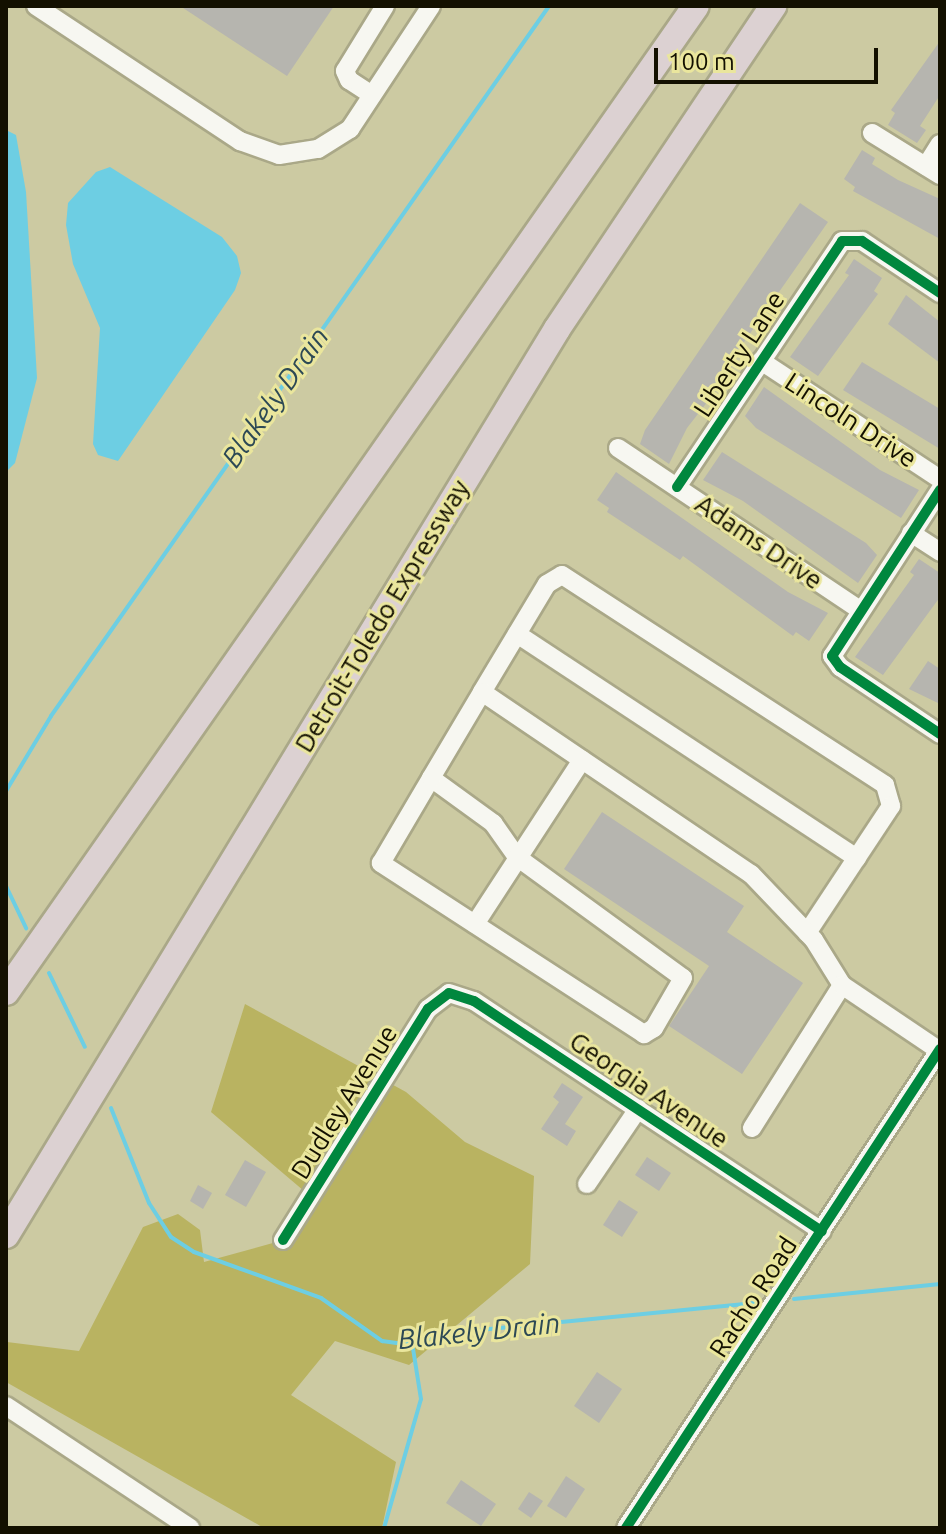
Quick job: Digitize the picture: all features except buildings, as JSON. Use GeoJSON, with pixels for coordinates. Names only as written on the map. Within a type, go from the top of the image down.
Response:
{"type":"FeatureCollection","features":[{"type":"Feature","properties":{"kind":"highway"},"geometry":{"type":"LineString","coordinates":[[6,992],[696,6]]}},
{"type":"Feature","properties":{"kind":"highway","name":"Detroit-Toledo Expressway"},"geometry":{"type":"LineString","coordinates":[[6,1235],[557,329],[773,6]]}},
{"type":"Feature","properties":{"kind":"street"},"geometry":{"type":"LineString","coordinates":[[36,6],[260,151],[301,154],[335,141],[350,129],[431,6]]}},
{"type":"Feature","properties":{"kind":"street"},"geometry":{"type":"LineString","coordinates":[[372,95],[349,80],[345,71],[385,6]]}},
{"type":"Feature","properties":{"kind":"street"},"geometry":{"type":"LineString","coordinates":[[872,133],[933,170],[940,144]]}},
{"type":"Feature","properties":{"kind":"street","name":"Liberty Lane"},"geometry":{"type":"LineString","coordinates":[[677,487],[837,244],[847,238],[862,241],[940,293]]}},
{"type":"Feature","properties":{"kind":"street","name":"Lincoln Drive"},"geometry":{"type":"LineString","coordinates":[[761,361],[940,479]]}},
{"type":"Feature","properties":{"kind":"street","name":"Adams Drive"},"geometry":{"type":"LineString","coordinates":[[618,448],[860,610]]}},
{"type":"Feature","properties":{"kind":"street"},"geometry":{"type":"LineString","coordinates":[[940,490],[832,656],[851,675],[940,734]]}},
{"type":"Feature","properties":{"kind":"street"},"geometry":{"type":"LineString","coordinates":[[911,533],[940,552]]}},
{"type":"Feature","properties":{"kind":"street"},"geometry":{"type":"LineString","coordinates":[[431,778],[493,823],[517,857],[683,978],[669,1004],[644,1034],[381,863],[431,778],[482,692],[547,584],[562,575],[885,785],[891,806],[807,933]]}},
{"type":"Feature","properties":{"kind":"street"},"geometry":{"type":"LineString","coordinates":[[517,634],[857,858]]}},
{"type":"Feature","properties":{"kind":"street"},"geometry":{"type":"LineString","coordinates":[[482,692],[751,874],[807,933],[842,985],[940,1050]]}},
{"type":"Feature","properties":{"kind":"street"},"geometry":{"type":"LineString","coordinates":[[475,924],[582,760]]}},
{"type":"Feature","properties":{"kind":"street"},"geometry":{"type":"LineString","coordinates":[[752,1128],[842,985]]}},
{"type":"Feature","properties":{"kind":"street","name":"Georgia Avenue"},"geometry":{"type":"LineString","coordinates":[[449,993],[474,1001],[822,1231]]}},
{"type":"Feature","properties":{"kind":"street","name":"Dudley Avenue"},"geometry":{"type":"LineString","coordinates":[[283,1240],[428,1009],[449,993]]}},
{"type":"Feature","properties":{"kind":"street","name":"Racho Road"},"geometry":{"type":"LineString","coordinates":[[626,1528],[940,1050]]}},
{"type":"Feature","properties":{"kind":"street"},"geometry":{"type":"LineString","coordinates":[[587,1184],[638,1109]]}},
{"type":"Feature","properties":{"kind":"street"},"geometry":{"type":"LineString","coordinates":[[6,1406],[190,1528]]}},
{"type":"Feature","properties":{"kind":"shaded area"},"geometry":{"type":"Polygon","coordinates":[[[245,1004],[406,1092],[465,1142],[534,1176],[530,1264],[409,1365],[335,1341],[291,1395],[396,1462],[382,1528],[264,1528],[6,1382],[7,1342],[79,1351],[143,1227],[178,1214],[200,1230],[204,1262],[280,1241],[304,1191],[211,1112],[245,1004]]]}},
{"type":"Feature","properties":{"kind":"water"},"geometry":{"type":"Polygon","coordinates":[[[6,130],[16,135],[26,192],[37,378],[15,463],[6,472],[6,130]]]}},
{"type":"Feature","properties":{"kind":"water"},"geometry":{"type":"Polygon","coordinates":[[[110,167],[222,237],[237,256],[241,273],[235,290],[118,461],[98,455],[93,444],[100,328],[73,264],[66,225],[68,203],[96,172],[110,167]]]}},
{"type":"Feature","properties":{"kind":"waterway","name":"Blakely Drain"},"geometry":{"type":"LineString","coordinates":[[6,791],[51,716],[549,6]]}},
{"type":"Feature","properties":{"kind":"waterway","name":"Blakely Drain"},"geometry":{"type":"LineString","coordinates":[[6,886],[26,928]]}},
{"type":"Feature","properties":{"kind":"waterway","name":"Blakely Drain"},"geometry":{"type":"LineString","coordinates":[[49,973],[85,1047]]}},
{"type":"Feature","properties":{"kind":"waterway","name":"Blakely Drain"},"geometry":{"type":"LineString","coordinates":[[111,1108],[149,1203],[171,1237],[194,1252],[321,1298],[382,1341],[404,1344],[459,1332],[763,1302]]}},
{"type":"Feature","properties":{"kind":"waterway","name":"Blakely Drain"},"geometry":{"type":"LineString","coordinates":[[794,1299],[940,1284]]}},
{"type":"Feature","properties":{"kind":"waterway"},"geometry":{"type":"LineString","coordinates":[[384,1528],[421,1399],[412,1342]]}},
{"type":"Feature","properties":{"kind":"cycle path"},"geometry":{"type":"LineString","coordinates":[[677,487],[842,241],[862,241],[940,293]]}},
{"type":"Feature","properties":{"kind":"cycle path"},"geometry":{"type":"LineString","coordinates":[[940,490],[832,656],[840,667],[940,734]]}},
{"type":"Feature","properties":{"kind":"cycle path"},"geometry":{"type":"LineString","coordinates":[[283,1240],[428,1009],[449,993],[474,1001],[822,1231]]}},
{"type":"Feature","properties":{"kind":"cycle path"},"geometry":{"type":"LineString","coordinates":[[626,1528],[940,1049]]}}]}
